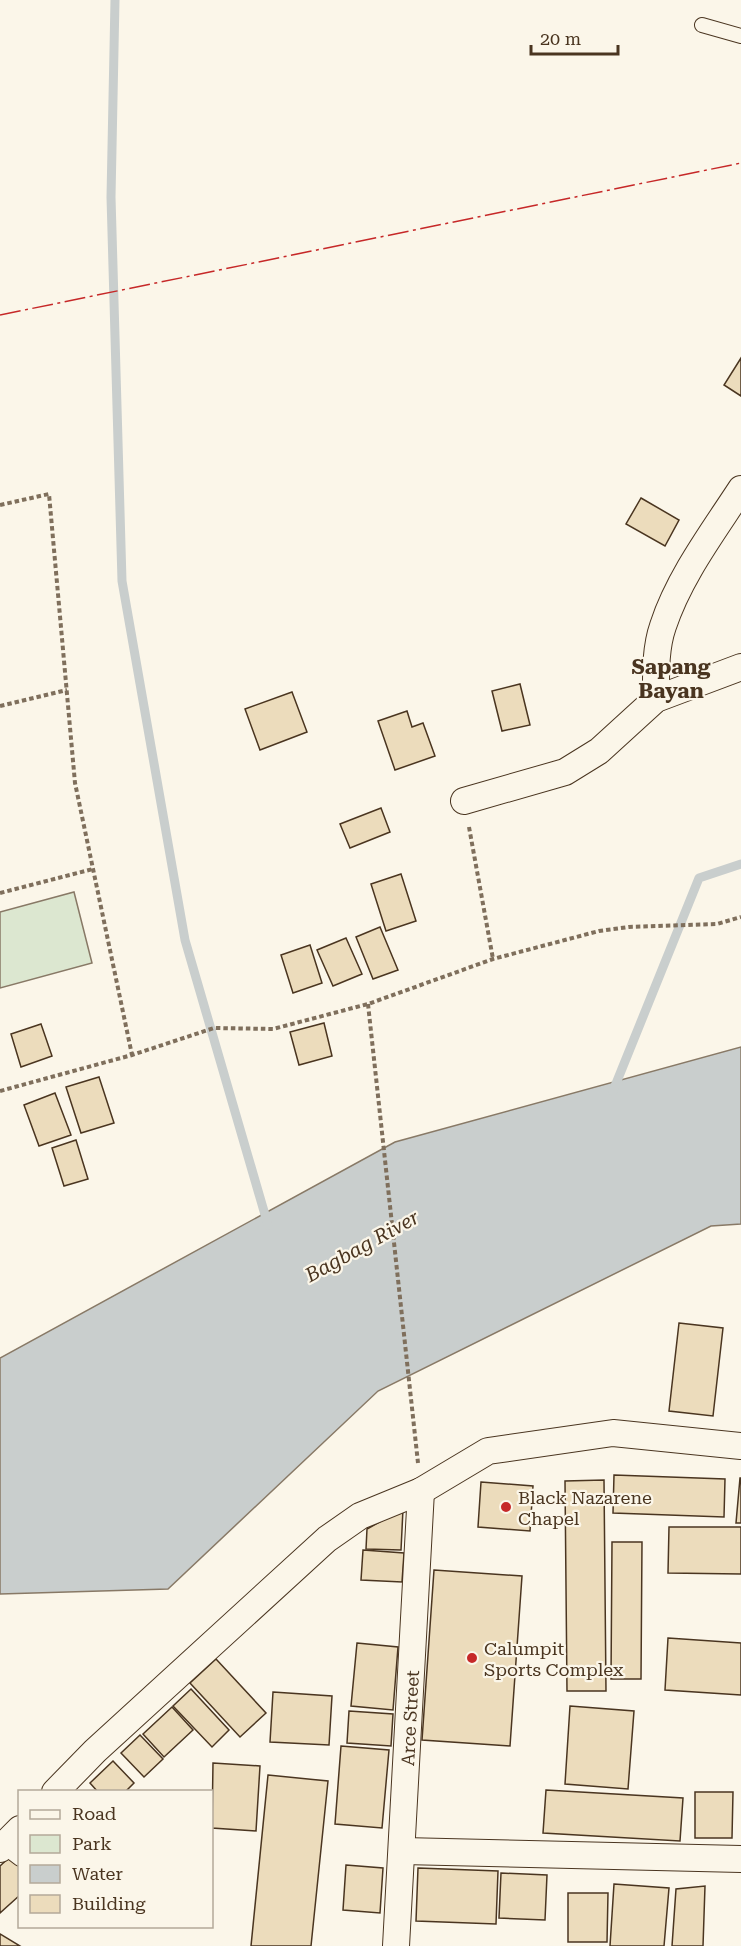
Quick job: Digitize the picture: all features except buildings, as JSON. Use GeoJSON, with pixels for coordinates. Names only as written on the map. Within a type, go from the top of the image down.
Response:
{"type":"FeatureCollection","features":[{"type":"Feature","properties":{"kind":"street"},"geometry":{"type":"LineString","coordinates":[[656,699],[656,664],[663,627],[679,589],[741,489]]}},
{"type":"Feature","properties":{"kind":"street"},"geometry":{"type":"LineString","coordinates":[[464,801],[565,772],[599,751],[656,699],[741,667]]}},
{"type":"Feature","properties":{"kind":"street"},"geometry":{"type":"LineString","coordinates":[[57,1790],[95,1751],[327,1539],[360,1516],[421,1491],[488,1451],[614,1432],[741,1446]]}},
{"type":"Feature","properties":{"kind":"street","name":"Arce Street"},"geometry":{"type":"LineString","coordinates":[[396,1946],[421,1491]]}},
{"type":"Feature","properties":{"kind":"street"},"geometry":{"type":"LineString","coordinates":[[403,1851],[741,1859]]}},
{"type":"Feature","properties":{"kind":"lane"},"geometry":{"type":"LineString","coordinates":[[702,25],[741,36]]}},
{"type":"Feature","properties":{"kind":"path"},"geometry":{"type":"LineString","coordinates":[[0,505],[49,494],[75,783],[132,1055]]}},
{"type":"Feature","properties":{"kind":"path"},"geometry":{"type":"LineString","coordinates":[[0,706],[67,690]]}},
{"type":"Feature","properties":{"kind":"path"},"geometry":{"type":"LineString","coordinates":[[464,801],[493,959]]}},
{"type":"Feature","properties":{"kind":"path"},"geometry":{"type":"LineString","coordinates":[[0,893],[93,869]]}},
{"type":"Feature","properties":{"kind":"path"},"geometry":{"type":"LineString","coordinates":[[0,1091],[140,1053],[214,1028],[273,1029],[368,1004],[493,959],[599,931],[629,927],[717,924],[741,917]]}},
{"type":"Feature","properties":{"kind":"path"},"geometry":{"type":"LineString","coordinates":[[368,1004],[421,1491]]}},
{"type":"Feature","properties":{"kind":"green space"},"geometry":{"type":"Polygon","coordinates":[[[74,892],[92,963],[0,988],[0,912],[74,892]]]}},
{"type":"Feature","properties":{"kind":"water","name":"Bagbag River"},"geometry":{"type":"Polygon","coordinates":[[[741,1047],[741,1224],[711,1226],[378,1391],[168,1589],[0,1594],[0,1358],[395,1142],[741,1047]]]}},
{"type":"Feature","properties":{"kind":"waterway"},"geometry":{"type":"LineString","coordinates":[[115,0],[111,197],[122,581],[185,940],[268,1225]]}},
{"type":"Feature","properties":{"kind":"waterway"},"geometry":{"type":"LineString","coordinates":[[613,1091],[699,878],[741,864]]}},
{"type":"Feature","properties":{"kind":"power"},"geometry":{"type":"LineString","coordinates":[[0,315],[741,163]]}},
{"type":"Feature","properties":{"kind":"place","name":"Black Nazarene Chapel"},"geometry":{"type":"Point","coordinates":[506,1507]}},
{"type":"Feature","properties":{"kind":"place","name":"Calumpit Sports Complex"},"geometry":{"type":"Point","coordinates":[472,1658]}},
{"type":"Feature","properties":{"kind":"district","name":"Sapang Bayan"},"geometry":{"type":"Point","coordinates":[671,679]}}]}
